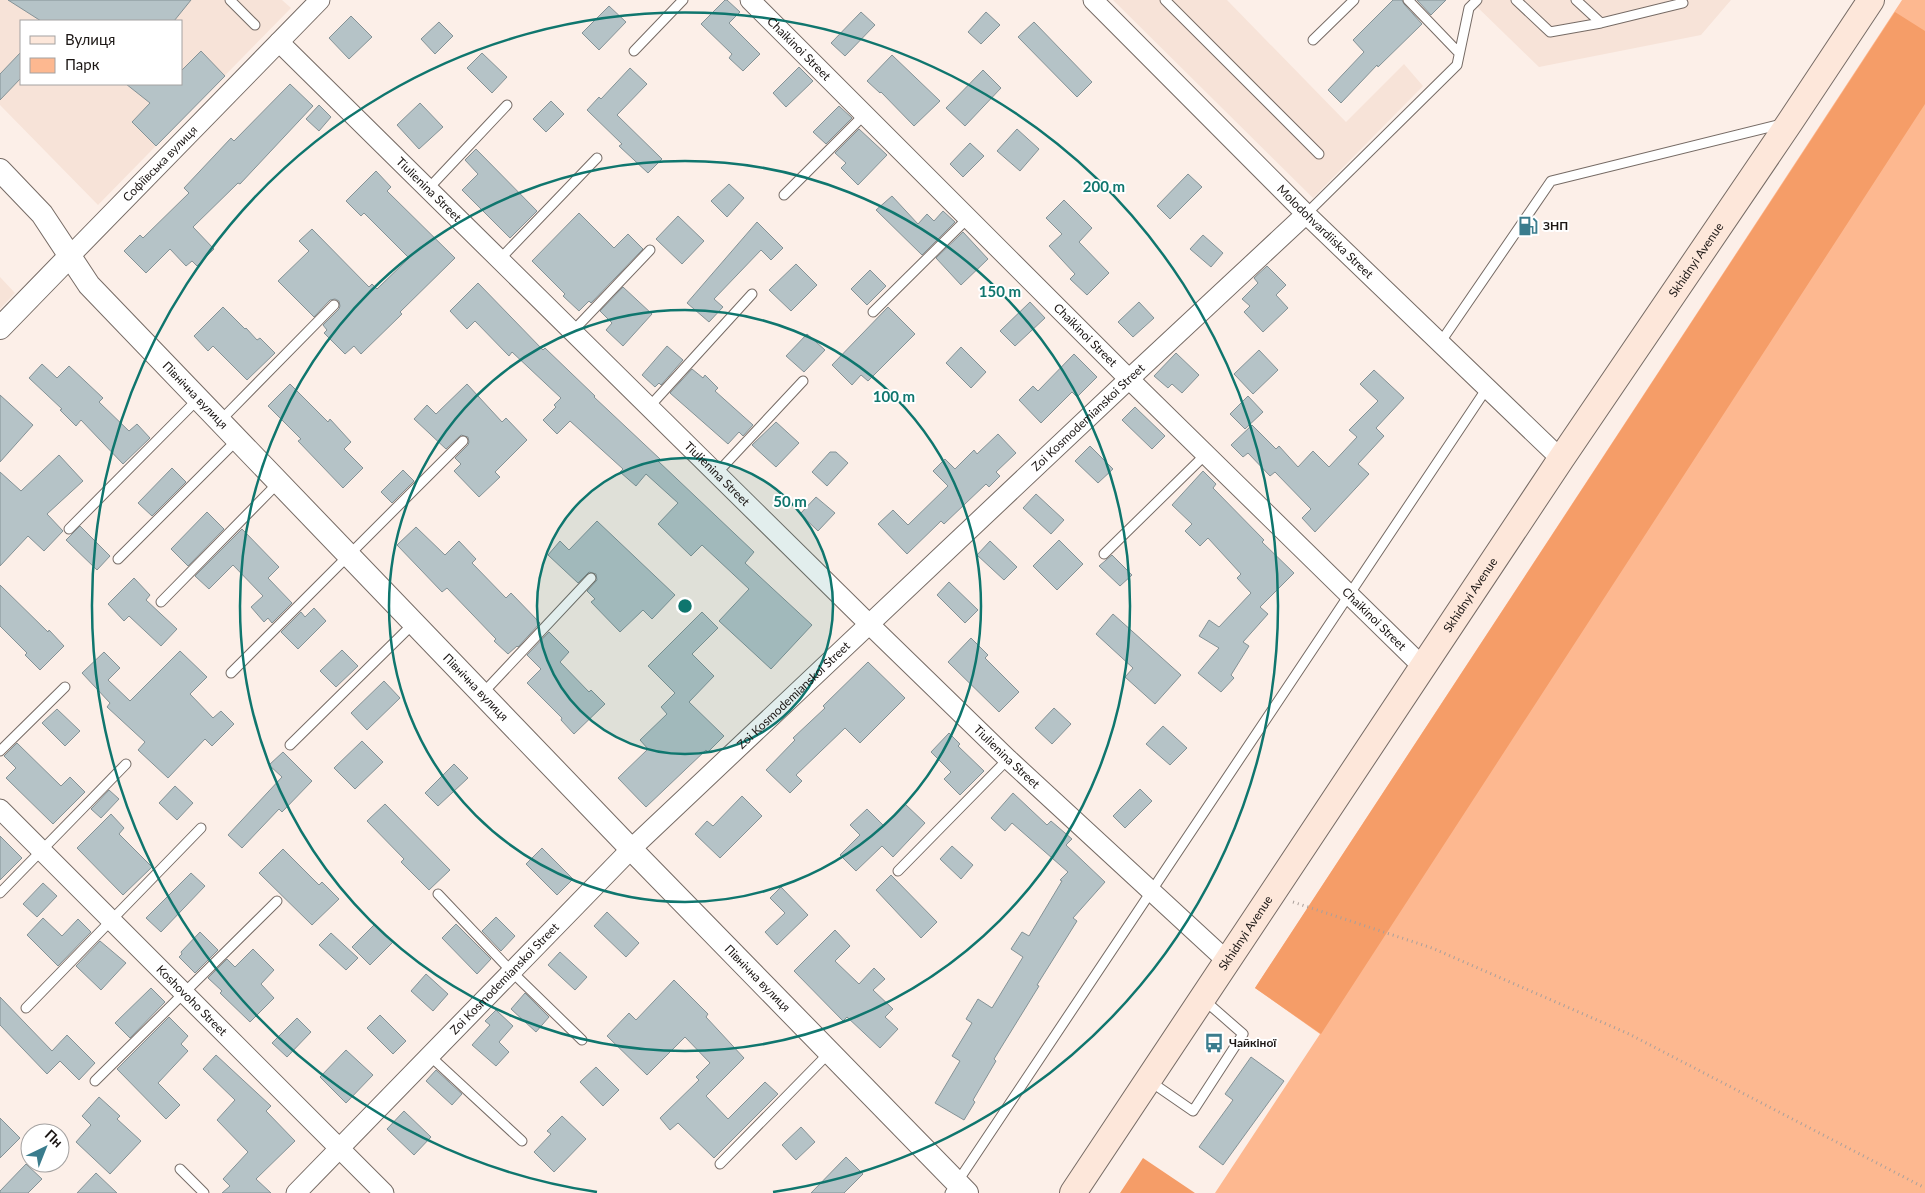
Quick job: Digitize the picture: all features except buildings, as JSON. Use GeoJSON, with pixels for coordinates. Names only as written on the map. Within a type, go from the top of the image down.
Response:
{"type":"FeatureCollection","features":[{"type":"Feature","properties":{"kind":"main road","name":"Skhidnyi Avenue"},"geometry":{"type":"LineString","coordinates":[[1074,1193],[1561,459],[1871,0]]}},
{"type":"Feature","properties":{"kind":"street","name":"Chaikinoi Street"},"geometry":{"type":"LineString","coordinates":[[750,0],[1129,378],[1423,667]]}},
{"type":"Feature","properties":{"kind":"street","name":"Molodohvardiiska Street"},"geometry":{"type":"LineString","coordinates":[[1093,0],[1306,214],[1561,459]]}},
{"type":"Feature","properties":{"kind":"street","name":"Софіївська вулиця"},"geometry":{"type":"LineString","coordinates":[[0,328],[317,1]]}},
{"type":"Feature","properties":{"kind":"street","name":"Tiulienina Street"},"geometry":{"type":"LineString","coordinates":[[279,42],[1008,759],[1227,961]]}},
{"type":"Feature","properties":{"kind":"street","name":"Північна вулиця"},"geometry":{"type":"LineString","coordinates":[[0,170],[42,214],[90,285],[829,1053],[958,1190]]}},
{"type":"Feature","properties":{"kind":"street","name":"Zoi Kosmodemianskoi Street"},"geometry":{"type":"LineString","coordinates":[[296,1193],[341,1149],[631,849],[1129,378],[1306,214]]}},
{"type":"Feature","properties":{"kind":"street","name":"Koshovoho Street"},"geometry":{"type":"LineString","coordinates":[[1,813],[41,850],[384,1193]]}},
{"type":"Feature","properties":{"kind":"lane"},"geometry":{"type":"LineString","coordinates":[[230,0],[255,25]]}},
{"type":"Feature","properties":{"kind":"lane"},"geometry":{"type":"LineString","coordinates":[[634,52],[684,0]]}},
{"type":"Feature","properties":{"kind":"lane"},"geometry":{"type":"LineString","coordinates":[[1165,0],[1319,154]]}},
{"type":"Feature","properties":{"kind":"lane"},"geometry":{"type":"LineString","coordinates":[[1313,40],[1354,0]]}},
{"type":"Feature","properties":{"kind":"lane"},"geometry":{"type":"LineString","coordinates":[[1408,0],[1459,53]]}},
{"type":"Feature","properties":{"kind":"lane"},"geometry":{"type":"LineString","coordinates":[[1306,214],[1457,66],[1469,8],[1477,0]]}},
{"type":"Feature","properties":{"kind":"lane"},"geometry":{"type":"LineString","coordinates":[[1516,0],[1550,32],[1683,3],[1680,0]]}},
{"type":"Feature","properties":{"kind":"lane"},"geometry":{"type":"LineString","coordinates":[[1576,0],[1601,22]]}},
{"type":"Feature","properties":{"kind":"lane"},"geometry":{"type":"LineString","coordinates":[[428,189],[507,106]]}},
{"type":"Feature","properties":{"kind":"lane"},"geometry":{"type":"LineString","coordinates":[[784,195],[864,114]]}},
{"type":"Feature","properties":{"kind":"lane"},"geometry":{"type":"LineString","coordinates":[[1440,343],[1551,181],[1790,122]]}},
{"type":"Feature","properties":{"kind":"lane"},"geometry":{"type":"LineString","coordinates":[[500,259],[596,158]]}},
{"type":"Feature","properties":{"kind":"lane"},"geometry":{"type":"LineString","coordinates":[[873,312],[968,218]]}},
{"type":"Feature","properties":{"kind":"lane"},"geometry":{"type":"LineString","coordinates":[[573,331],[650,250]]}},
{"type":"Feature","properties":{"kind":"lane"},"geometry":{"type":"LineString","coordinates":[[650,406],[752,294]]}},
{"type":"Feature","properties":{"kind":"lane"},"geometry":{"type":"LineString","coordinates":[[220,421],[334,305]]}},
{"type":"Feature","properties":{"kind":"lane"},"geometry":{"type":"LineString","coordinates":[[717,473],[803,381]]}},
{"type":"Feature","properties":{"kind":"lane"},"geometry":{"type":"LineString","coordinates":[[958,1190],[1152,891],[1487,388]]}},
{"type":"Feature","properties":{"kind":"lane"},"geometry":{"type":"LineString","coordinates":[[69,529],[198,398]]}},
{"type":"Feature","properties":{"kind":"lane"},"geometry":{"type":"LineString","coordinates":[[118,559],[238,439]]}},
{"type":"Feature","properties":{"kind":"lane"},"geometry":{"type":"LineString","coordinates":[[231,673],[463,440]]}},
{"type":"Feature","properties":{"kind":"lane"},"geometry":{"type":"LineString","coordinates":[[1104,554],[1206,454]]}},
{"type":"Feature","properties":{"kind":"lane"},"geometry":{"type":"LineString","coordinates":[[161,602],[278,482]]}},
{"type":"Feature","properties":{"kind":"lane"},"geometry":{"type":"LineString","coordinates":[[482,694],[591,578]]}},
{"type":"Feature","properties":{"kind":"lane"},"geometry":{"type":"LineString","coordinates":[[290,745],[414,623]]}},
{"type":"Feature","properties":{"kind":"lane"},"geometry":{"type":"LineString","coordinates":[[0,750],[65,687]]}},
{"type":"Feature","properties":{"kind":"lane"},"geometry":{"type":"LineString","coordinates":[[898,871],[1008,759]]}},
{"type":"Feature","properties":{"kind":"lane"},"geometry":{"type":"LineString","coordinates":[[0,893],[126,764]]}},
{"type":"Feature","properties":{"kind":"lane"},"geometry":{"type":"LineString","coordinates":[[26,1008],[201,828]]}},
{"type":"Feature","properties":{"kind":"lane"},"geometry":{"type":"LineString","coordinates":[[438,894],[512,972],[582,1040]]}},
{"type":"Feature","properties":{"kind":"lane"},"geometry":{"type":"LineString","coordinates":[[95,1081],[277,901]]}},
{"type":"Feature","properties":{"kind":"lane"},"geometry":{"type":"LineString","coordinates":[[1148,1080],[1193,1111],[1243,1034],[1202,999]]}},
{"type":"Feature","properties":{"kind":"lane"},"geometry":{"type":"LineString","coordinates":[[720,1164],[829,1053]]}},
{"type":"Feature","properties":{"kind":"lane"},"geometry":{"type":"LineString","coordinates":[[430,1056],[522,1141]]}},
{"type":"Feature","properties":{"kind":"lane"},"geometry":{"type":"LineString","coordinates":[[180,1169],[204,1193]]}},
{"type":"Feature","properties":{"kind":"path"},"geometry":{"type":"LineString","coordinates":[[1272,895],[1432,948],[1629,1034],[1925,1188]]}},
{"type":"Feature","properties":{"kind":"shaded area"},"geometry":{"type":"Polygon","coordinates":[[[0,0],[282,0],[291,8],[98,205],[0,105],[0,0]]]}},
{"type":"Feature","properties":{"kind":"shaded area"},"geometry":{"type":"Polygon","coordinates":[[[1113,0],[1227,0],[1346,122],[1404,64],[1423,86],[1313,198],[1113,0]]]}},
{"type":"Feature","properties":{"kind":"shaded area"},"geometry":{"type":"Polygon","coordinates":[[[1470,0],[1731,0],[1701,35],[1539,67],[1470,0]]]}},
{"type":"Feature","properties":{"kind":"shaded area"},"geometry":{"type":"Polygon","coordinates":[[[1895,12],[1925,31],[1925,104],[1321,1034],[1255,988],[1895,12]]]}},
{"type":"Feature","properties":{"kind":"shaded area"},"geometry":{"type":"Polygon","coordinates":[[[0,277],[15,293],[0,309],[0,277]]]}},
{"type":"Feature","properties":{"kind":"shaded area"},"geometry":{"type":"Polygon","coordinates":[[[1143,1158],[1195,1193],[1120,1193],[1143,1158]]]}},
{"type":"Feature","properties":{"kind":"green space"},"geometry":{"type":"Polygon","coordinates":[[[1902,0],[1925,0],[1925,1193],[1215,1193],[1320,1034],[1255,988],[1902,0]]]}},
{"type":"Feature","properties":{"kind":"place","name":"ЗНП"},"geometry":{"type":"Point","coordinates":[1528,226]}},
{"type":"Feature","properties":{"kind":"place","name":"Чайкіної"},"geometry":{"type":"Point","coordinates":[1214,1043]}}]}
